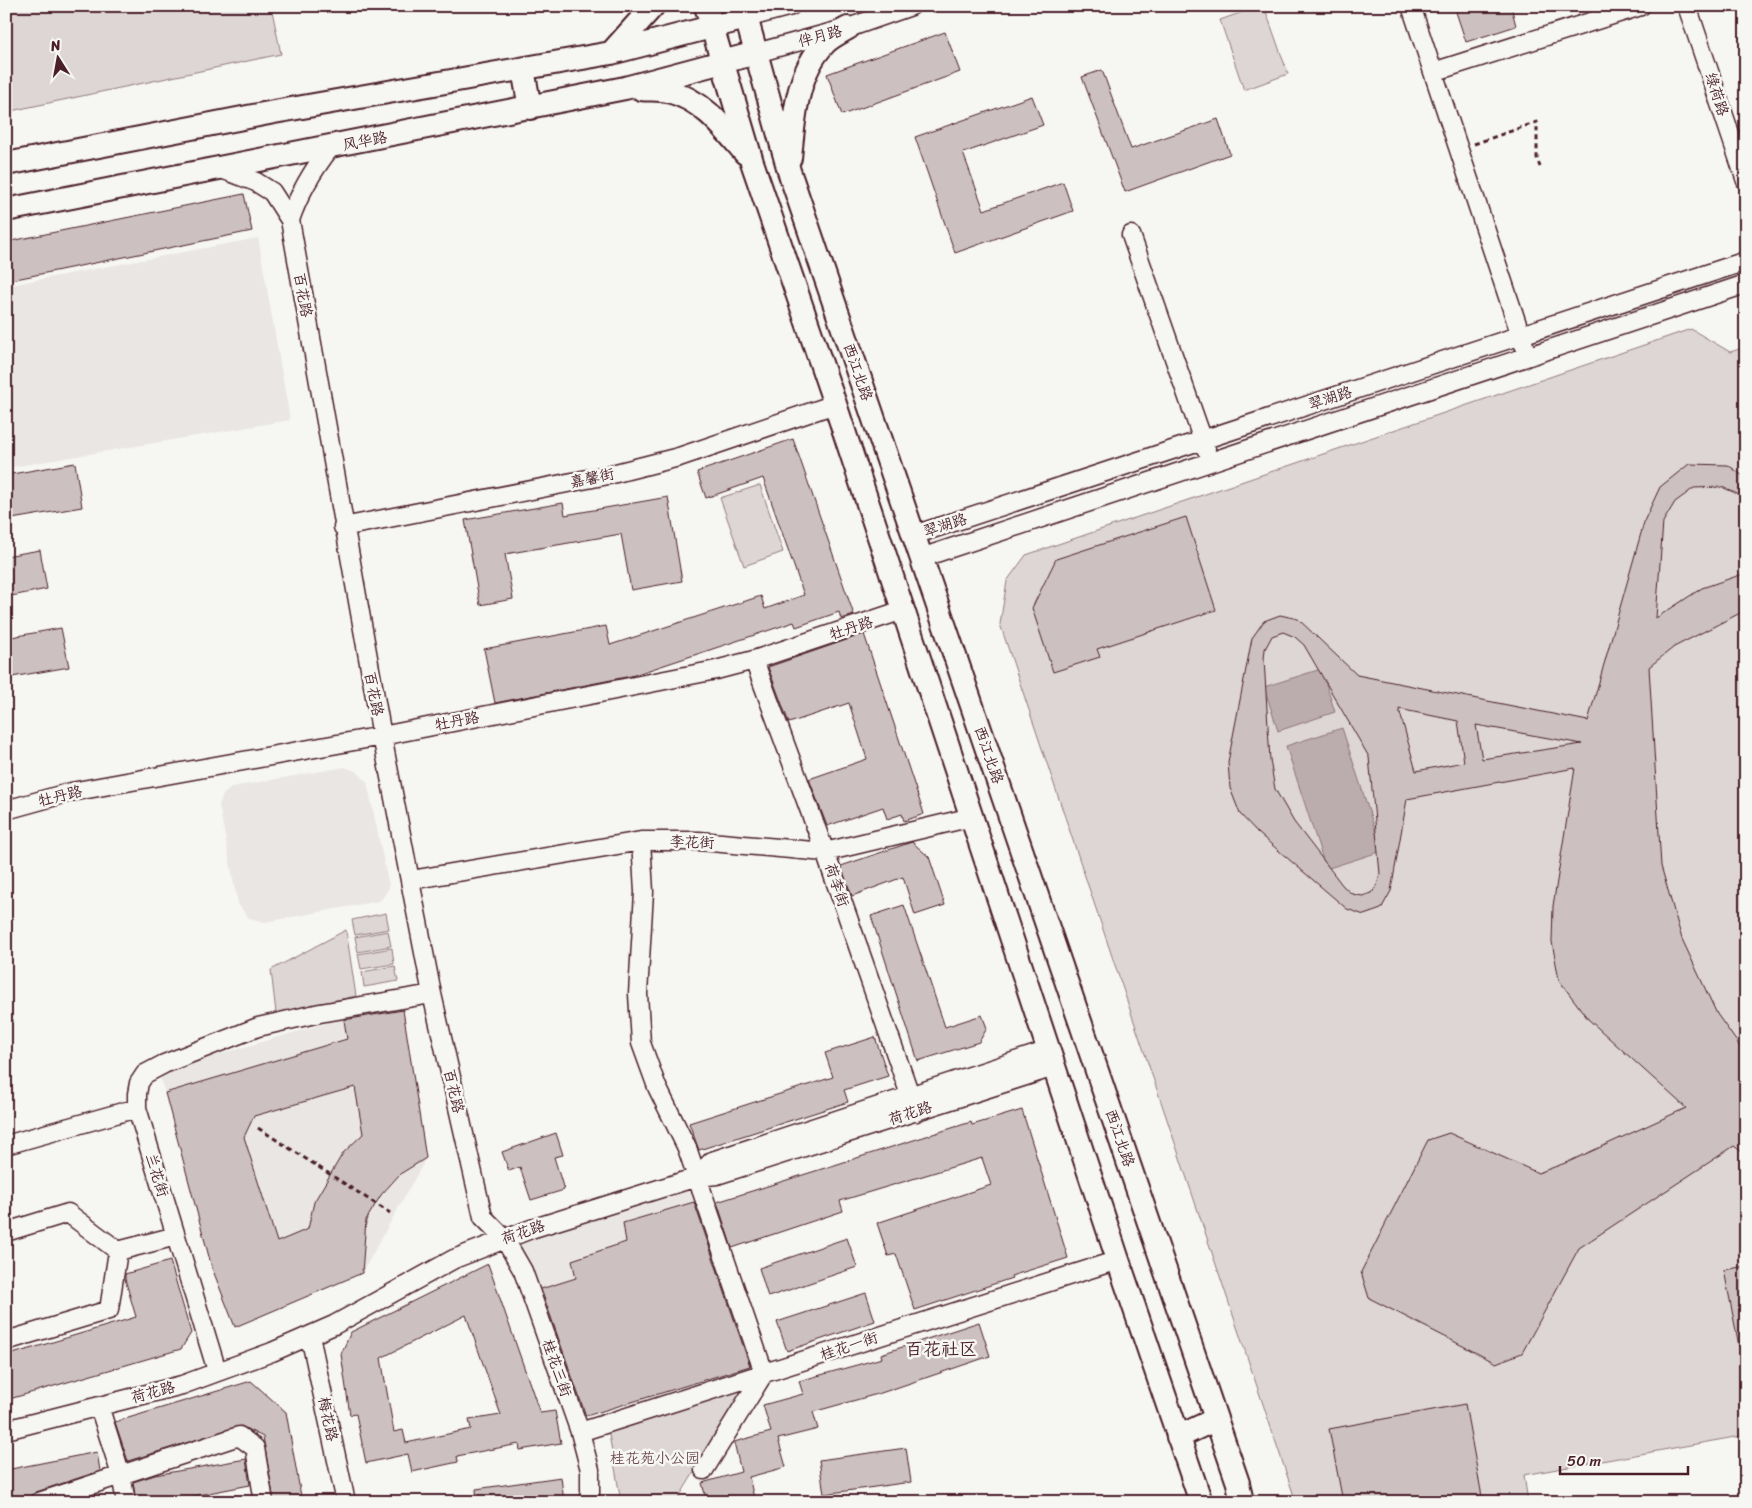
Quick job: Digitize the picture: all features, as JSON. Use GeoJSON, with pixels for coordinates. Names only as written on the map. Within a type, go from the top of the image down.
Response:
{"type":"FeatureCollection","features":[{"type":"Feature","properties":{"kind":"main road"},"geometry":{"type":"LineString","coordinates":[[611,53],[653,6]]}},
{"type":"Feature","properties":{"kind":"main road"},"geometry":{"type":"LineString","coordinates":[[6,164],[274,112],[611,53],[709,17],[744,12]]}},
{"type":"Feature","properties":{"kind":"main road","name":"西江北路"},"geometry":{"type":"LineString","coordinates":[[744,12],[800,205],[1240,1492],[1250,1502]]}},
{"type":"Feature","properties":{"kind":"main road"},"geometry":{"type":"LineString","coordinates":[[709,17],[752,162],[835,404],[1198,1498]]}},
{"type":"Feature","properties":{"kind":"main road"},"geometry":{"type":"LineString","coordinates":[[789,171],[796,106],[810,64],[825,42],[848,28]]}},
{"type":"Feature","properties":{"kind":"main road","name":"风华路"},"geometry":{"type":"LineString","coordinates":[[6,210],[530,108],[625,88],[756,53]]}},
{"type":"Feature","properties":{"kind":"main road"},"geometry":{"type":"LineString","coordinates":[[523,69],[530,108]]}},
{"type":"Feature","properties":{"kind":"main road"},"geometry":{"type":"LineString","coordinates":[[625,88],[668,91],[693,101],[715,117],[752,162]]}},
{"type":"Feature","properties":{"kind":"main road"},"geometry":{"type":"LineString","coordinates":[[771,216],[800,205]]}},
{"type":"Feature","properties":{"kind":"main road"},"geometry":{"type":"LineString","coordinates":[[1178,1437],[1216,1419]]}},
{"type":"Feature","properties":{"kind":"street"},"geometry":{"type":"LineString","coordinates":[[744,12],[791,6]]}},
{"type":"Feature","properties":{"kind":"street","name":"伴月路"},"geometry":{"type":"LineString","coordinates":[[756,53],[848,28],[911,6]]}},
{"type":"Feature","properties":{"kind":"street"},"geometry":{"type":"LineString","coordinates":[[1411,6],[1528,356]]}},
{"type":"Feature","properties":{"kind":"street"},"geometry":{"type":"LineString","coordinates":[[1433,72],[1641,6]]}},
{"type":"Feature","properties":{"kind":"street","name":"绿荷路"},"geometry":{"type":"LineString","coordinates":[[1687,6],[1746,181]]}},
{"type":"Feature","properties":{"kind":"street"},"geometry":{"type":"LineString","coordinates":[[290,220],[297,200],[314,168],[330,148]]}},
{"type":"Feature","properties":{"kind":"street"},"geometry":{"type":"LineString","coordinates":[[219,168],[256,182],[272,192],[290,220]]}},
{"type":"Feature","properties":{"kind":"street","name":"百花路"},"geometry":{"type":"LineString","coordinates":[[290,220],[343,527],[432,994],[483,1217],[504,1238]]}},
{"type":"Feature","properties":{"kind":"street"},"geometry":{"type":"LineString","coordinates":[[1131,235],[1210,462]]}},
{"type":"Feature","properties":{"kind":"street","name":"翠湖路"},"geometry":{"type":"LineString","coordinates":[[914,535],[1746,261]]}},
{"type":"Feature","properties":{"kind":"street","name":"翠湖路"},"geometry":{"type":"LineString","coordinates":[[921,558],[1746,284]]}},
{"type":"Feature","properties":{"kind":"street","name":"嘉馨街"},"geometry":{"type":"LineString","coordinates":[[343,527],[608,475],[678,457],[835,404]]}},
{"type":"Feature","properties":{"kind":"street","name":"牡丹路"},"geometry":{"type":"LineString","coordinates":[[6,810],[71,792],[382,736],[716,670],[754,660],[903,610]]}},
{"type":"Feature","properties":{"kind":"street","name":"荷李街"},"geometry":{"type":"LineString","coordinates":[[754,660],[826,852],[913,1104]]}},
{"type":"Feature","properties":{"kind":"street","name":"李花街"},"geometry":{"type":"LineString","coordinates":[[411,880],[640,841],[699,841],[826,852],[972,817]]}},
{"type":"Feature","properties":{"kind":"street"},"geometry":{"type":"LineString","coordinates":[[640,841],[644,892],[638,994],[641,1043],[656,1087],[687,1148],[764,1373],[704,1470]]}},
{"type":"Feature","properties":{"kind":"street"},"geometry":{"type":"LineString","coordinates":[[6,1145],[137,1108],[139,1083],[145,1074],[164,1064],[258,1027],[432,994]]}},
{"type":"Feature","properties":{"kind":"street","name":"荷花路"},"geometry":{"type":"LineString","coordinates":[[6,1430],[182,1384],[310,1336],[334,1325],[454,1259],[504,1238],[697,1177],[717,1175],[913,1104],[1051,1058]]}},
{"type":"Feature","properties":{"kind":"street","name":"兰花街"},"geometry":{"type":"LineString","coordinates":[[137,1108],[217,1371]]}},
{"type":"Feature","properties":{"kind":"street"},"geometry":{"type":"LineString","coordinates":[[6,1232],[68,1213],[118,1250]]}},
{"type":"Feature","properties":{"kind":"street"},"geometry":{"type":"LineString","coordinates":[[118,1250],[176,1236]]}},
{"type":"Feature","properties":{"kind":"street","name":"桂花三街"},"geometry":{"type":"LineString","coordinates":[[504,1238],[523,1271],[580,1432],[590,1470],[590,1497],[587,1502]]}},
{"type":"Feature","properties":{"kind":"street"},"geometry":{"type":"LineString","coordinates":[[6,1341],[109,1310],[118,1250]]}},
{"type":"Feature","properties":{"kind":"street","name":"桂花一街"},"geometry":{"type":"LineString","coordinates":[[580,1432],[1118,1260]]}},
{"type":"Feature","properties":{"kind":"street","name":"梅花路"},"geometry":{"type":"LineString","coordinates":[[310,1336],[346,1502]]}},
{"type":"Feature","properties":{"kind":"street"},"geometry":{"type":"LineString","coordinates":[[99,1406],[121,1475],[126,1502]]}},
{"type":"Feature","properties":{"kind":"street"},"geometry":{"type":"LineString","coordinates":[[39,1502],[239,1436],[255,1448],[264,1502]]}},
{"type":"Feature","properties":{"kind":"path"},"geometry":{"type":"LineString","coordinates":[[1459,149],[1537,122],[1537,158],[1540,167]]}},
{"type":"Feature","properties":{"kind":"path"},"geometry":{"type":"LineString","coordinates":[[258,1128],[390,1213]]}},
{"type":"Feature","properties":{"kind":"shaded area"},"geometry":{"type":"Polygon","coordinates":[[[258,238],[290,420],[6,468],[6,286],[258,238]]]}},
{"type":"Feature","properties":{"kind":"shaded area"},"geometry":{"type":"Polygon","coordinates":[[[1321,669],[1335,712],[1278,731],[1264,687],[1321,669]]]}},
{"type":"Feature","properties":{"kind":"shaded area"},"geometry":{"type":"Polygon","coordinates":[[[1342,728],[1382,851],[1326,869],[1286,746],[1342,728]]]}},
{"type":"Feature","properties":{"kind":"shaded area"},"geometry":{"type":"Polygon","coordinates":[[[345,767],[357,772],[367,782],[389,887],[384,896],[379,901],[265,922],[249,918],[238,904],[219,805],[223,795],[232,787],[345,767]]]}},
{"type":"Feature","properties":{"kind":"shaded area"},"geometry":{"type":"Polygon","coordinates":[[[403,1009],[426,1158],[362,1273],[235,1327],[212,1268],[159,1072],[344,1018],[403,1009]]]}},
{"type":"Feature","properties":{"kind":"shaded area"},"geometry":{"type":"Polygon","coordinates":[[[695,1189],[757,1369],[581,1417],[519,1243],[695,1189]]]}},
{"type":"Feature","properties":{"kind":"green space"},"geometry":{"type":"Polygon","coordinates":[[[6,6],[271,6],[281,54],[6,112],[6,6]]]}},
{"type":"Feature","properties":{"kind":"green space"},"geometry":{"type":"Polygon","coordinates":[[[1264,6],[1288,74],[1244,90],[1220,20],[1264,6]]]}},
{"type":"Feature","properties":{"kind":"green space"},"geometry":{"type":"Polygon","coordinates":[[[1691,329],[1730,352],[1746,347],[1746,1435],[1524,1475],[1528,1502],[1296,1502],[1000,624],[1007,581],[1026,555],[1691,329]]]}},
{"type":"Feature","properties":{"kind":"green space"},"geometry":{"type":"Polygon","coordinates":[[[760,485],[783,552],[744,566],[720,498],[760,485]]]}},
{"type":"Feature","properties":{"kind":"green space"},"geometry":{"type":"Polygon","coordinates":[[[386,913],[389,929],[355,935],[352,920],[386,913]]]}},
{"type":"Feature","properties":{"kind":"green space"},"geometry":{"type":"Polygon","coordinates":[[[346,930],[356,996],[276,1013],[271,970],[346,930]]]}},
{"type":"Feature","properties":{"kind":"green space"},"geometry":{"type":"Polygon","coordinates":[[[388,931],[391,946],[358,952],[355,937],[388,931]]]}},
{"type":"Feature","properties":{"kind":"green space"},"geometry":{"type":"Polygon","coordinates":[[[392,948],[394,964],[361,969],[358,954],[392,948]]]}},
{"type":"Feature","properties":{"kind":"green space"},"geometry":{"type":"Polygon","coordinates":[[[395,966],[398,981],[364,987],[362,972],[395,966]]]}},
{"type":"Feature","properties":{"kind":"green space","name":"桂花苑小公园"},"geometry":{"type":"Polygon","coordinates":[[[748,1384],[676,1502],[627,1502],[620,1496],[608,1429],[748,1384]]]}},
{"type":"Feature","properties":{"kind":"building"},"geometry":{"type":"Polygon","coordinates":[[[1454,6],[1511,6],[1516,26],[1466,42],[1454,6]]]}},
{"type":"Feature","properties":{"kind":"building"},"geometry":{"type":"Polygon","coordinates":[[[945,32],[960,72],[842,115],[827,74],[945,32]]]}},
{"type":"Feature","properties":{"kind":"building"},"geometry":{"type":"Polygon","coordinates":[[[1102,70],[1131,149],[1218,119],[1230,154],[1125,192],[1082,77],[1102,70]]]}},
{"type":"Feature","properties":{"kind":"building"},"geometry":{"type":"Polygon","coordinates":[[[1032,96],[1043,125],[963,153],[984,210],[1063,182],[1073,211],[955,253],[915,137],[1032,96]]]}},
{"type":"Feature","properties":{"kind":"building"},"geometry":{"type":"Polygon","coordinates":[[[244,194],[252,231],[6,281],[6,242],[244,194]]]}},
{"type":"Feature","properties":{"kind":"building"},"geometry":{"type":"Polygon","coordinates":[[[793,439],[854,615],[841,619],[839,612],[796,627],[794,622],[631,676],[495,703],[484,649],[606,626],[610,645],[761,596],[765,609],[804,595],[763,478],[706,498],[697,472],[793,439]]]}},
{"type":"Feature","properties":{"kind":"building"},"geometry":{"type":"Polygon","coordinates":[[[75,463],[82,507],[6,520],[6,475],[75,463]]]}},
{"type":"Feature","properties":{"kind":"building"},"geometry":{"type":"Polygon","coordinates":[[[1689,464],[1728,465],[1746,478],[1746,498],[1722,487],[1694,488],[1675,502],[1663,522],[1656,618],[1702,588],[1746,573],[1746,610],[1674,647],[1649,667],[1661,866],[1682,939],[1717,1014],[1746,1055],[1746,1155],[1734,1146],[1579,1248],[1522,1353],[1496,1363],[1369,1298],[1361,1272],[1428,1140],[1449,1133],[1538,1173],[1568,1162],[1686,1108],[1588,1019],[1559,980],[1552,942],[1553,906],[1575,768],[1407,799],[1391,891],[1381,909],[1364,915],[1347,909],[1258,833],[1240,814],[1230,788],[1228,762],[1252,638],[1264,621],[1280,615],[1298,619],[1357,675],[1588,721],[1645,519],[1660,487],[1689,464]],[[1283,632],[1272,636],[1265,649],[1264,659],[1270,760],[1275,789],[1294,822],[1343,886],[1352,894],[1362,896],[1372,893],[1377,885],[1380,874],[1369,757],[1304,645],[1295,637],[1283,632]],[[1399,709],[1416,771],[1464,762],[1458,721],[1399,709]],[[1476,725],[1482,759],[1582,744],[1476,725]]]}},
{"type":"Feature","properties":{"kind":"building"},"geometry":{"type":"Polygon","coordinates":[[[668,497],[682,581],[631,590],[621,534],[505,554],[513,599],[480,605],[465,520],[563,503],[565,515],[668,497]]]}},
{"type":"Feature","properties":{"kind":"building"},"geometry":{"type":"Polygon","coordinates":[[[1186,517],[1216,610],[1097,649],[1100,657],[1053,672],[1032,608],[1056,559],[1186,517]]]}},
{"type":"Feature","properties":{"kind":"building"},"geometry":{"type":"Polygon","coordinates":[[[40,550],[47,589],[6,597],[6,556],[40,550]]]}},
{"type":"Feature","properties":{"kind":"building"},"geometry":{"type":"Polygon","coordinates":[[[61,628],[69,667],[6,678],[6,638],[61,628]]]}},
{"type":"Feature","properties":{"kind":"building"},"geometry":{"type":"Polygon","coordinates":[[[864,634],[924,814],[904,821],[902,814],[887,819],[883,807],[827,826],[809,779],[867,759],[849,703],[789,723],[768,667],[864,634]]]}},
{"type":"Feature","properties":{"kind":"building"},"geometry":{"type":"Polygon","coordinates":[[[912,842],[929,857],[945,905],[915,915],[903,877],[852,896],[841,866],[912,842]]]}},
{"type":"Feature","properties":{"kind":"building"},"geometry":{"type":"Polygon","coordinates":[[[904,905],[945,1027],[982,1015],[987,1028],[979,1042],[918,1061],[871,916],[904,905]]]}},
{"type":"Feature","properties":{"kind":"building"},"geometry":{"type":"Polygon","coordinates":[[[403,1010],[426,1158],[400,1174],[381,1195],[366,1220],[362,1273],[235,1327],[212,1268],[165,1093],[347,1039],[344,1020],[403,1010]],[[355,1087],[254,1116],[244,1137],[277,1242],[308,1229],[314,1202],[343,1153],[363,1134],[355,1087]]]}},
{"type":"Feature","properties":{"kind":"building"},"geometry":{"type":"Polygon","coordinates":[[[875,1037],[888,1076],[844,1090],[848,1102],[699,1150],[689,1123],[833,1077],[825,1053],[875,1037]]]}},
{"type":"Feature","properties":{"kind":"building"},"geometry":{"type":"Polygon","coordinates":[[[1022,1110],[1068,1258],[915,1310],[896,1254],[888,1256],[877,1223],[991,1185],[982,1158],[840,1201],[843,1211],[732,1248],[717,1202],[971,1122],[972,1125],[1022,1110]]]}},
{"type":"Feature","properties":{"kind":"building"},"geometry":{"type":"Polygon","coordinates":[[[556,1133],[563,1155],[554,1157],[564,1190],[531,1200],[520,1167],[509,1171],[502,1152],[556,1133]]]}},
{"type":"Feature","properties":{"kind":"building"},"geometry":{"type":"Polygon","coordinates":[[[694,1202],[750,1366],[586,1416],[541,1289],[576,1278],[572,1260],[626,1242],[623,1223],[694,1202]]]}},
{"type":"Feature","properties":{"kind":"building"},"geometry":{"type":"Polygon","coordinates":[[[847,1238],[857,1267],[768,1297],[759,1268],[847,1238]]]}},
{"type":"Feature","properties":{"kind":"building"},"geometry":{"type":"Polygon","coordinates":[[[170,1261],[191,1333],[181,1349],[6,1400],[6,1356],[136,1317],[125,1274],[170,1261]]]}},
{"type":"Feature","properties":{"kind":"building"},"geometry":{"type":"Polygon","coordinates":[[[488,1264],[540,1413],[555,1411],[561,1443],[520,1450],[519,1444],[457,1456],[458,1462],[412,1472],[408,1454],[366,1463],[356,1414],[350,1415],[341,1354],[351,1332],[488,1264]],[[466,1315],[381,1358],[394,1432],[403,1430],[406,1443],[471,1429],[469,1420],[501,1415],[466,1315]]]}},
{"type":"Feature","properties":{"kind":"building"},"geometry":{"type":"Polygon","coordinates":[[[1746,1266],[1746,1346],[1739,1346],[1724,1270],[1746,1266]]]}},
{"type":"Feature","properties":{"kind":"building"},"geometry":{"type":"Polygon","coordinates":[[[866,1293],[875,1321],[787,1351],[777,1322],[866,1293]]]}},
{"type":"Feature","properties":{"kind":"building"},"geometry":{"type":"Polygon","coordinates":[[[979,1322],[990,1356],[881,1393],[813,1412],[818,1429],[778,1439],[786,1467],[749,1477],[755,1502],[707,1502],[702,1483],[741,1472],[734,1442],[771,1432],[763,1405],[803,1394],[799,1381],[882,1358],[881,1354],[979,1322]]]}},
{"type":"Feature","properties":{"kind":"building"},"geometry":{"type":"Polygon","coordinates":[[[251,1381],[286,1412],[302,1502],[274,1502],[263,1437],[241,1426],[128,1461],[115,1422],[251,1381]]]}},
{"type":"Feature","properties":{"kind":"building"},"geometry":{"type":"Polygon","coordinates":[[[1465,1404],[1483,1502],[1343,1502],[1329,1429],[1465,1404]]]}},
{"type":"Feature","properties":{"kind":"building"},"geometry":{"type":"Polygon","coordinates":[[[906,1448],[911,1482],[824,1494],[819,1460],[906,1448]]]}},
{"type":"Feature","properties":{"kind":"building"},"geometry":{"type":"Polygon","coordinates":[[[97,1452],[100,1471],[36,1492],[30,1497],[21,1499],[21,1502],[6,1502],[6,1470],[97,1452]]]}},
{"type":"Feature","properties":{"kind":"building"},"geometry":{"type":"Polygon","coordinates":[[[246,1459],[250,1485],[162,1502],[136,1502],[133,1482],[155,1475],[246,1459]]]}},
{"type":"Feature","properties":{"kind":"building"},"geometry":{"type":"Polygon","coordinates":[[[561,1477],[564,1502],[477,1502],[476,1489],[561,1477]]]}},
{"type":"Feature","properties":{"kind":"district","name":"百花社区"},"geometry":{"type":"Point","coordinates":[941,1349]}}]}
